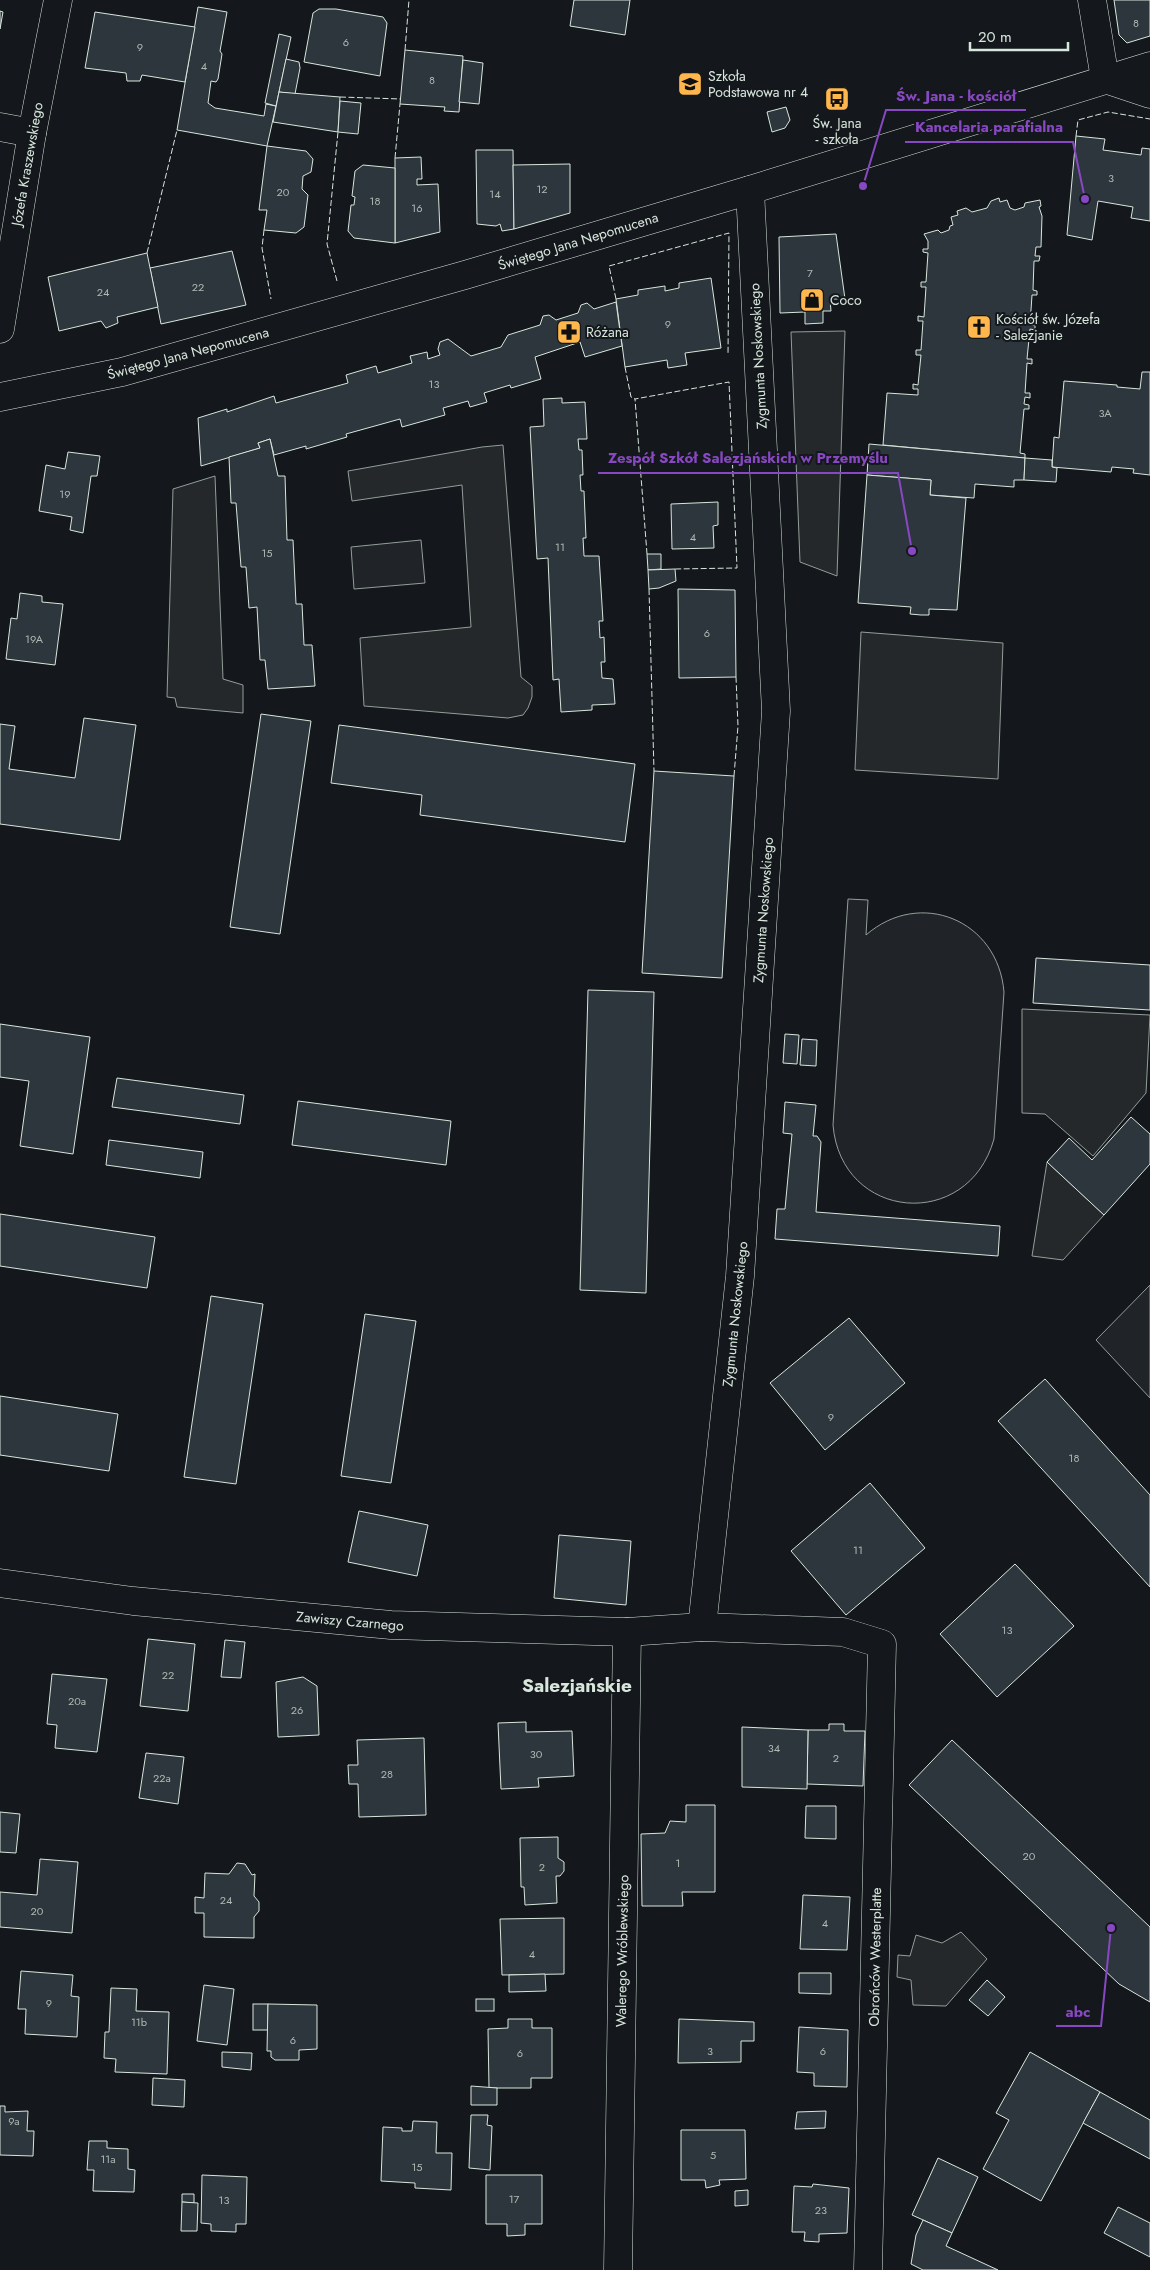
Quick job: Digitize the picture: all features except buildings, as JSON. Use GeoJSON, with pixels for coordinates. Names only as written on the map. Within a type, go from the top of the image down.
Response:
{"type":"FeatureCollection","features":[{"type":"Feature","properties":{"kind":"street","name":"Józefa Kraszewskiego"},"geometry":{"type":"LineString","coordinates":[[0,329],[32,132],[58,0]]}},
{"type":"Feature","properties":{"kind":"street"},"geometry":{"type":"LineString","coordinates":[[1092,0],[1105,79],[1150,94]]}},
{"type":"Feature","properties":{"kind":"street","name":"Świętego Jana Nepomucena"},"geometry":{"type":"LineString","coordinates":[[0,397],[122,372],[465,275],[750,190],[1150,66]]}},
{"type":"Feature","properties":{"kind":"street"},"geometry":{"type":"LineString","coordinates":[[0,127],[32,132]]}},
{"type":"Feature","properties":{"kind":"street","name":"Zygmunta Noskowskiego"},"geometry":{"type":"LineString","coordinates":[[702,1627],[740,1276],[776,711],[750,190]]}},
{"type":"Feature","properties":{"kind":"street","name":"Zawiszy Czarnego"},"geometry":{"type":"LineString","coordinates":[[0,1584],[133,1602],[391,1625],[627,1632],[702,1627],[843,1632],[882,1644]]}},
{"type":"Feature","properties":{"kind":"street","name":"Walerego Wróblewskiego"},"geometry":{"type":"LineString","coordinates":[[618,2270],[627,1632]]}},
{"type":"Feature","properties":{"kind":"street","name":"Obrońców Westerplatte"},"geometry":{"type":"LineString","coordinates":[[868,2270],[882,1644]]}},
{"type":"Feature","properties":{"kind":"shaded area"},"geometry":{"type":"Polygon","coordinates":[[[845,331],[837,576],[800,562],[791,332],[845,331]]]}},
{"type":"Feature","properties":{"kind":"shaded area"},"geometry":{"type":"Polygon","coordinates":[[[503,445],[521,677],[532,686],[532,697],[528,708],[523,715],[508,718],[364,706],[360,638],[471,627],[462,485],[352,501],[348,471],[482,447],[503,445]]]}},
{"type":"Feature","properties":{"kind":"shaded area"},"geometry":{"type":"Polygon","coordinates":[[[215,476],[223,679],[243,685],[243,713],[177,707],[175,698],[167,697],[173,489],[215,476]]]}},
{"type":"Feature","properties":{"kind":"shaded area"},"geometry":{"type":"Polygon","coordinates":[[[421,540],[425,583],[354,589],[351,547],[421,540]]]}},
{"type":"Feature","properties":{"kind":"shaded area"},"geometry":{"type":"Polygon","coordinates":[[[861,632],[1003,643],[998,779],[855,770],[861,632]]]}},
{"type":"Feature","properties":{"kind":"shaded area"},"geometry":{"type":"Polygon","coordinates":[[[848,899],[868,900],[866,935],[887,921],[909,914],[932,913],[953,919],[972,930],[988,946],[999,967],[1004,992],[994,1139],[980,1169],[959,1190],[934,1201],[907,1203],[881,1196],[858,1181],[841,1157],[833,1125],[848,899]]]}},
{"type":"Feature","properties":{"kind":"shaded area"},"geometry":{"type":"Polygon","coordinates":[[[1022,1009],[1150,1015],[1146,1093],[1093,1156],[1045,1114],[1022,1113],[1022,1009]]]}},
{"type":"Feature","properties":{"kind":"shaded area"},"geometry":{"type":"Polygon","coordinates":[[[1047,1162],[1104,1215],[1063,1260],[1032,1256],[1047,1162]]]}},
{"type":"Feature","properties":{"kind":"shaded area"},"geometry":{"type":"Polygon","coordinates":[[[1150,1285],[1150,1398],[1096,1340],[1150,1285]]]}},
{"type":"Feature","properties":{"kind":"shaded area"},"geometry":{"type":"Polygon","coordinates":[[[961,1932],[987,1959],[946,2006],[913,2005],[911,1980],[897,1977],[898,1955],[910,1956],[916,1935],[942,1943],[961,1932]]]}},
{"type":"Feature","properties":{"kind":"fence"},"geometry":{"type":"LineString","coordinates":[[405,50],[409,0]]}},
{"type":"Feature","properties":{"kind":"fence"},"geometry":{"type":"LineString","coordinates":[[340,97],[401,99]]}},
{"type":"Feature","properties":{"kind":"fence"},"geometry":{"type":"LineString","coordinates":[[395,158],[400,104]]}},
{"type":"Feature","properties":{"kind":"fence"},"geometry":{"type":"LineString","coordinates":[[1076,136],[1078,120],[1108,112],[1150,119]]}},
{"type":"Feature","properties":{"kind":"fence"},"geometry":{"type":"LineString","coordinates":[[147,253],[177,130]]}},
{"type":"Feature","properties":{"kind":"fence"},"geometry":{"type":"LineString","coordinates":[[337,281],[327,244],[338,132]]}},
{"type":"Feature","properties":{"kind":"fence"},"geometry":{"type":"LineString","coordinates":[[264,230],[262,248],[271,299]]}},
{"type":"Feature","properties":{"kind":"fence"},"geometry":{"type":"LineString","coordinates":[[616,299],[609,266],[729,233],[728,355]]}},
{"type":"Feature","properties":{"kind":"fence"},"geometry":{"type":"LineString","coordinates":[[625,367],[631,397],[635,399]]}},
{"type":"Feature","properties":{"kind":"fence"},"geometry":{"type":"LineString","coordinates":[[647,554],[635,399],[729,382],[737,568],[675,569]]}},
{"type":"Feature","properties":{"kind":"fence"},"geometry":{"type":"LineString","coordinates":[[649,589],[654,771]]}},
{"type":"Feature","properties":{"kind":"fence"},"geometry":{"type":"LineString","coordinates":[[734,776],[738,726],[736,677]]}},
{"type":"Feature","properties":{"kind":"place","name":"Szkoła Podstawowa nr 4"},"geometry":{"type":"Point","coordinates":[690,84]}},
{"type":"Feature","properties":{"kind":"place","name":"Św. Jana - szkoła"},"geometry":{"type":"Point","coordinates":[837,99]}},
{"type":"Feature","properties":{"kind":"place","name":"Św. Jana - kościół"},"geometry":{"type":"Point","coordinates":[863,186]}},
{"type":"Feature","properties":{"kind":"place","name":"Kancelaria parafialna"},"geometry":{"type":"Point","coordinates":[1085,199]}},
{"type":"Feature","properties":{"kind":"place","name":"Coco"},"geometry":{"type":"Point","coordinates":[812,300]}},
{"type":"Feature","properties":{"kind":"place","name":"Kościół św. Józefa - Salezjanie"},"geometry":{"type":"Point","coordinates":[979,327]}},
{"type":"Feature","properties":{"kind":"place","name":"Różana"},"geometry":{"type":"Point","coordinates":[569,332]}},
{"type":"Feature","properties":{"kind":"place","name":"Zespół Szkół Salezjańskich w Przemyślu"},"geometry":{"type":"Point","coordinates":[912,551]}},
{"type":"Feature","properties":{"kind":"place","name":"abc"},"geometry":{"type":"Point","coordinates":[1111,1928]}},
{"type":"Feature","properties":{"kind":"district","name":"Salezjańskie"},"geometry":{"type":"Point","coordinates":[577,1685]}}]}
